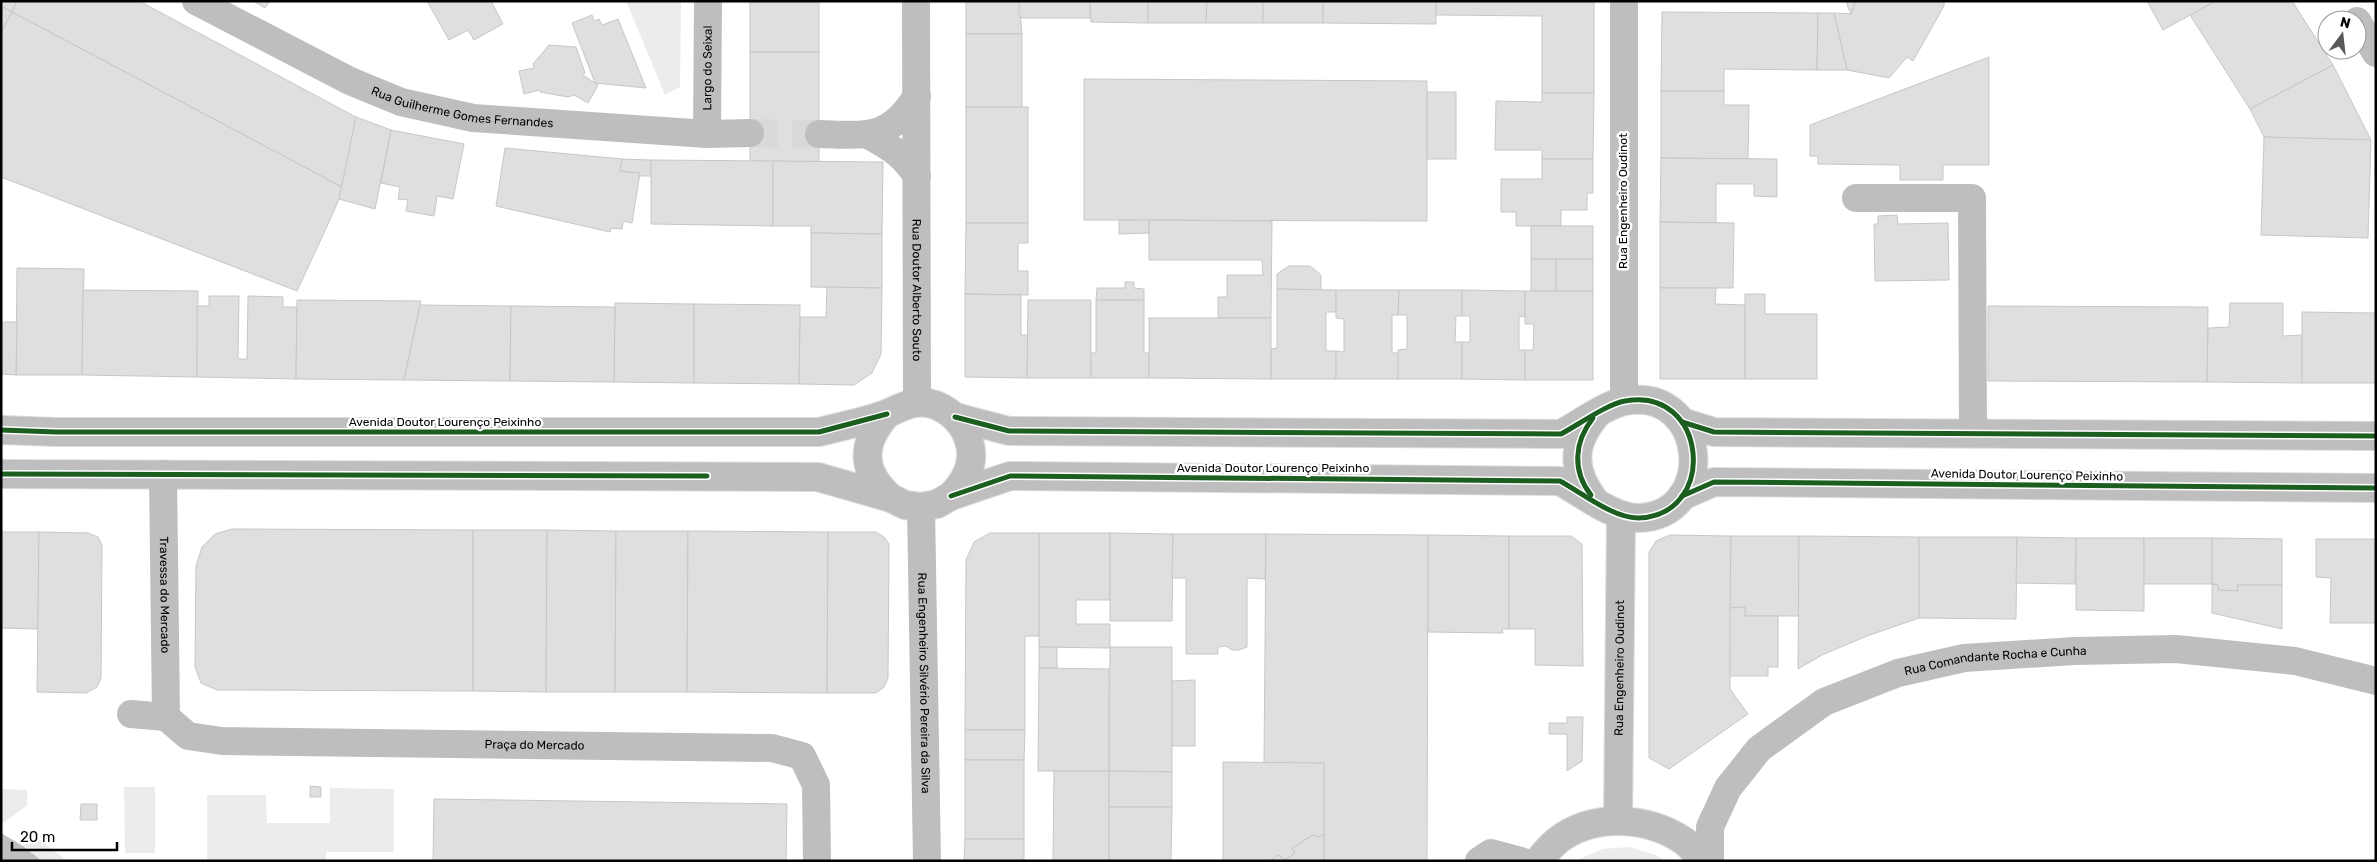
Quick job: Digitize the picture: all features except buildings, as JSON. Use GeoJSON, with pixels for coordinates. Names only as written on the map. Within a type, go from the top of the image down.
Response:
{"type":"FeatureCollection","features":[{"type":"Feature","properties":{"kind":"main road","name":"Rua Guilherme Gomes Fernandes"},"geometry":{"type":"LineString","coordinates":[[196,1],[350,81],[401,102],[473,118],[707,134],[750,133]]}},
{"type":"Feature","properties":{"kind":"main road","name":"Largo do Seixal"},"geometry":{"type":"LineString","coordinates":[[707,134],[708,1]]}},
{"type":"Feature","properties":{"kind":"main road","name":"Rua Doutor Alberto Souto"},"geometry":{"type":"LineString","coordinates":[[916,1],[917,403]]}},
{"type":"Feature","properties":{"kind":"main road","name":"Rua Engenheiro Oudinot"},"geometry":{"type":"LineString","coordinates":[[1624,1],[1624,401]]}},
{"type":"Feature","properties":{"kind":"main road"},"geometry":{"type":"LineString","coordinates":[[2367,37],[2376,53]]}},
{"type":"Feature","properties":{"kind":"main road"},"geometry":{"type":"LineString","coordinates":[[819,134],[868,135],[890,127],[908,111],[917,96]]}},
{"type":"Feature","properties":{"kind":"main road"},"geometry":{"type":"LineString","coordinates":[[868,135],[889,146],[905,159],[917,176]]}},
{"type":"Feature","properties":{"kind":"main road"},"geometry":{"type":"LineString","coordinates":[[1856,198],[1972,198],[1973,433]]}},
{"type":"Feature","properties":{"kind":"main road","name":"Avenida Doutor Lourenço Peixinho"},"geometry":{"type":"LineString","coordinates":[[921,507],[937,504],[951,496],[1010,476],[1560,481],[1594,500],[1606,510],[1621,516],[1638,518],[1654,515],[1670,507],[1682,496],[1692,479],[1695,459],[1692,440],[1682,422],[1671,411],[1656,404],[1640,400],[1624,401],[1609,406],[1560,434],[1009,431],[955,417]]}},
{"type":"Feature","properties":{"kind":"main road","name":"Avenida Doutor Lourenço Peixinho"},"geometry":{"type":"LineString","coordinates":[[1,430],[56,432],[820,432],[887,414],[901,406],[917,403],[931,404],[944,409],[955,417],[964,429],[970,442],[969,472],[962,485],[951,496]]}},
{"type":"Feature","properties":{"kind":"main road"},"geometry":{"type":"LineString","coordinates":[[887,414],[876,426],[869,441],[868,464],[871,475],[879,488],[891,498]]}},
{"type":"Feature","properties":{"kind":"main road","name":"Avenida Doutor Lourenço Peixinho"},"geometry":{"type":"LineString","coordinates":[[1594,500],[1583,485],[1577,467],[1577,457],[1584,429],[1596,415]]}},
{"type":"Feature","properties":{"kind":"main road","name":"Avenida Doutor Lourenço Peixinho"},"geometry":{"type":"LineString","coordinates":[[1682,422],[1714,432],[2376,436]]}},
{"type":"Feature","properties":{"kind":"main road"},"geometry":{"type":"LineString","coordinates":[[1,474],[818,477],[891,498],[905,505],[921,507]]}},
{"type":"Feature","properties":{"kind":"main road","name":"Travessa do Mercado"},"geometry":{"type":"LineString","coordinates":[[163,474],[166,717]]}},
{"type":"Feature","properties":{"kind":"main road","name":"Avenida Doutor Lourenço Peixinho"},"geometry":{"type":"LineString","coordinates":[[1682,496],[1714,482],[2376,488]]}},
{"type":"Feature","properties":{"kind":"main road","name":"Rua Engenheiro Silvério Pereira da Silva"},"geometry":{"type":"LineString","coordinates":[[921,507],[927,861]]}},
{"type":"Feature","properties":{"kind":"main road","name":"Rua Engenheiro Oudinot"},"geometry":{"type":"LineString","coordinates":[[1618,820],[1621,516]]}},
{"type":"Feature","properties":{"kind":"main road","name":"Rua Comandante Rocha e Cunha"},"geometry":{"type":"LineString","coordinates":[[1710,861],[1710,827],[1728,788],[1759,749],[1824,702],[1898,673],[1964,658],[2074,651],[2176,649],[2295,662],[2376,680]]}},
{"type":"Feature","properties":{"kind":"main road"},"geometry":{"type":"LineString","coordinates":[[131,714],[166,717]]}},
{"type":"Feature","properties":{"kind":"main road","name":"Praça do Mercado"},"geometry":{"type":"LineString","coordinates":[[166,717],[188,736],[222,741],[772,748],[802,756],[816,785],[817,861]]}},
{"type":"Feature","properties":{"kind":"main road"},"geometry":{"type":"LineString","coordinates":[[1538,861],[1557,841],[1586,826],[1618,820],[1654,825],[1686,842],[1703,861]]}},
{"type":"Feature","properties":{"kind":"main road"},"geometry":{"type":"LineString","coordinates":[[1479,861],[1491,853],[1521,861]]}},
{"type":"Feature","properties":{"kind":"shaded area"},"geometry":{"type":"Polygon","coordinates":[[[626,1],[681,1],[680,87],[665,95],[626,1]]]}},
{"type":"Feature","properties":{"kind":"shaded area"},"geometry":{"type":"Polygon","coordinates":[[[124,787],[155,787],[155,853],[125,853],[124,787]]]}},
{"type":"Feature","properties":{"kind":"shaded area"},"geometry":{"type":"Polygon","coordinates":[[[330,788],[394,789],[394,852],[326,852],[326,861],[207,861],[207,795],[266,795],[267,823],[330,823],[330,788]]]}},
{"type":"Feature","properties":{"kind":"shaded area"},"geometry":{"type":"Polygon","coordinates":[[[1,789],[27,790],[27,805],[1,825],[1,789]]]}},
{"type":"Feature","properties":{"kind":"shaded area"},"geometry":{"type":"Polygon","coordinates":[[[1,833],[23,846],[42,861],[1,861],[1,833]]]}},
{"type":"Feature","properties":{"kind":"shaded area"},"geometry":{"type":"Polygon","coordinates":[[[34,835],[67,861],[42,861],[23,846],[34,835]]]}},
{"type":"Feature","properties":{"kind":"shaded area"},"geometry":{"type":"Polygon","coordinates":[[[1629,847],[1656,855],[1664,861],[1575,861],[1602,849],[1629,847]]]}},
{"type":"Feature","properties":{"kind":"tunnel"},"geometry":{"type":"LineString","coordinates":[[750,133],[819,134]]}},
{"type":"Feature","properties":{"kind":"cycle path"},"geometry":{"type":"LineString","coordinates":[[951,496],[1010,476],[1560,481],[1618,514],[1638,518],[1664,512],[1682,497],[1691,476],[1693,453],[1687,431],[1673,413],[1653,402],[1625,401],[1618,403],[1601,410],[1561,434],[1009,431],[955,417]]}},
{"type":"Feature","properties":{"kind":"cycle path"},"geometry":{"type":"LineString","coordinates":[[1,430],[56,432],[819,432],[887,414]]}},
{"type":"Feature","properties":{"kind":"cycle path"},"geometry":{"type":"LineString","coordinates":[[1591,495],[1581,476],[1578,457],[1582,437],[1593,418]]}},
{"type":"Feature","properties":{"kind":"cycle path"},"geometry":{"type":"LineString","coordinates":[[1682,422],[1714,432],[2376,436]]}},
{"type":"Feature","properties":{"kind":"cycle path"},"geometry":{"type":"LineString","coordinates":[[1,474],[707,476]]}},
{"type":"Feature","properties":{"kind":"cycle path"},"geometry":{"type":"LineString","coordinates":[[1682,496],[1714,482],[2376,488]]}}]}
